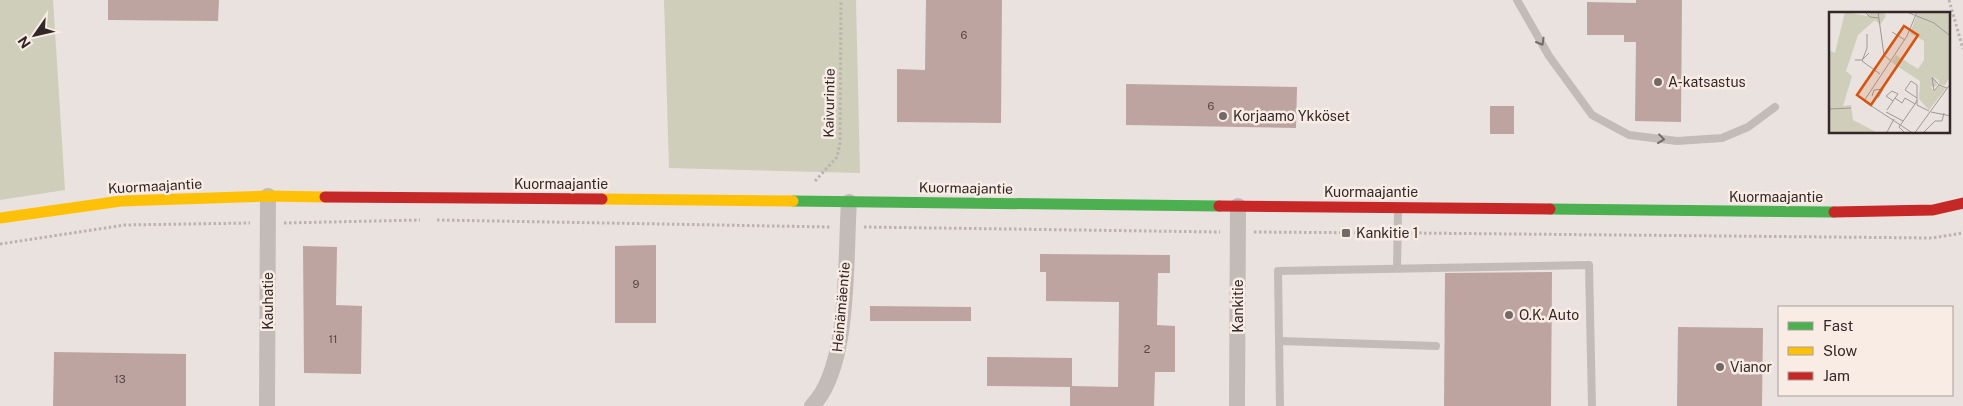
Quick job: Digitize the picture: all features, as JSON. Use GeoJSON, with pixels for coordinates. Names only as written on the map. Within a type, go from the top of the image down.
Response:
{"type":"FeatureCollection","features":[{"type":"Feature","properties":{"kind":"street","name":"Kuormaajantie"},"geometry":{"type":"LineString","coordinates":[[0,218],[121,201],[268,196],[1852,212],[1934,210],[1963,203]]}},
{"type":"Feature","properties":{"kind":"street","name":"Kauhatie"},"geometry":{"type":"LineString","coordinates":[[268,196],[268,406]]}},
{"type":"Feature","properties":{"kind":"street","name":"Heinämäentie"},"geometry":{"type":"LineString","coordinates":[[812,406],[829,384],[838,353],[849,202]]}},
{"type":"Feature","properties":{"kind":"street","name":"Kankitie"},"geometry":{"type":"LineString","coordinates":[[1237,406],[1238,206]]}},
{"type":"Feature","properties":{"kind":"lane"},"geometry":{"type":"LineString","coordinates":[[1517,0],[1549,56],[1592,115],[1629,135],[1677,141],[1722,138],[1748,127],[1775,107]]}},
{"type":"Feature","properties":{"kind":"lane"},"geometry":{"type":"LineString","coordinates":[[1397,268],[1398,207]]}},
{"type":"Feature","properties":{"kind":"lane"},"geometry":{"type":"LineString","coordinates":[[1280,406],[1278,271],[1589,265],[1592,406]]}},
{"type":"Feature","properties":{"kind":"lane"},"geometry":{"type":"LineString","coordinates":[[1280,341],[1436,346]]}},
{"type":"Feature","properties":{"kind":"path","name":"Kaivurintie"},"geometry":{"type":"LineString","coordinates":[[432,220],[815,227],[815,180],[837,157],[840,143],[841,0]]}},
{"type":"Feature","properties":{"kind":"path"},"geometry":{"type":"LineString","coordinates":[[1949,0],[1963,49]]}},
{"type":"Feature","properties":{"kind":"path"},"geometry":{"type":"LineString","coordinates":[[0,244],[125,225],[422,220]]}},
{"type":"Feature","properties":{"kind":"green space"},"geometry":{"type":"Polygon","coordinates":[[[0,0],[53,0],[65,190],[0,200],[0,0]]]}},
{"type":"Feature","properties":{"kind":"green space"},"geometry":{"type":"Polygon","coordinates":[[[664,0],[856,0],[860,173],[669,168],[664,0]]]}},
{"type":"Feature","properties":{"kind":"building"},"geometry":{"type":"Polygon","coordinates":[[[108,0],[219,0],[218,21],[108,20],[108,0]]]}},
{"type":"Feature","properties":{"kind":"building"},"geometry":{"type":"Polygon","coordinates":[[[926,0],[1002,0],[1001,123],[897,122],[897,69],[925,70],[926,0]]]}},
{"type":"Feature","properties":{"kind":"building","name":"A-katsastus"},"geometry":{"type":"Polygon","coordinates":[[[1636,0],[1682,0],[1681,122],[1635,121],[1636,42],[1624,42],[1624,35],[1587,35],[1587,2],[1636,3],[1636,0]]]}},
{"type":"Feature","properties":{"kind":"building"},"geometry":{"type":"Polygon","coordinates":[[[1126,84],[1297,87],[1296,128],[1126,125],[1126,84]]]}},
{"type":"Feature","properties":{"kind":"building"},"geometry":{"type":"Polygon","coordinates":[[[1490,106],[1514,106],[1514,134],[1490,134],[1490,106]]]}},
{"type":"Feature","properties":{"kind":"building"},"geometry":{"type":"Polygon","coordinates":[[[656,245],[656,323],[615,323],[615,246],[656,245]]]}},
{"type":"Feature","properties":{"kind":"building"},"geometry":{"type":"Polygon","coordinates":[[[303,246],[337,247],[336,305],[362,306],[361,374],[304,373],[303,246]]]}},
{"type":"Feature","properties":{"kind":"building"},"geometry":{"type":"Polygon","coordinates":[[[1040,254],[1170,255],[1170,273],[1158,273],[1157,325],[1175,326],[1175,372],[1155,372],[1154,406],[1070,406],[1070,387],[987,386],[987,357],[1072,358],[1072,386],[1118,387],[1119,302],[1046,301],[1046,272],[1040,272],[1040,254]]]}},
{"type":"Feature","properties":{"kind":"building"},"geometry":{"type":"Polygon","coordinates":[[[1552,272],[1551,406],[1444,406],[1445,273],[1552,272]]]}},
{"type":"Feature","properties":{"kind":"building"},"geometry":{"type":"Polygon","coordinates":[[[870,306],[971,307],[971,321],[870,321],[870,306]]]}},
{"type":"Feature","properties":{"kind":"building","name":"Vianor"},"geometry":{"type":"Polygon","coordinates":[[[1678,327],[1763,328],[1762,406],[1677,406],[1678,327]]]}},
{"type":"Feature","properties":{"kind":"building"},"geometry":{"type":"Polygon","coordinates":[[[54,352],[186,354],[186,406],[53,406],[54,352]]]}},
{"type":"Feature","properties":{"kind":"traffic: fast"},"geometry":{"type":"LineString","coordinates":[[793,201],[1219,206]]}},
{"type":"Feature","properties":{"kind":"traffic: fast"},"geometry":{"type":"LineString","coordinates":[[1550,209],[1834,212]]}},
{"type":"Feature","properties":{"kind":"traffic: slow"},"geometry":{"type":"LineString","coordinates":[[0,218],[121,201],[268,196],[325,197]]}},
{"type":"Feature","properties":{"kind":"traffic: slow"},"geometry":{"type":"LineString","coordinates":[[602,199],[793,201]]}},
{"type":"Feature","properties":{"kind":"traffic: jam"},"geometry":{"type":"LineString","coordinates":[[325,197],[602,199]]}},
{"type":"Feature","properties":{"kind":"traffic: jam"},"geometry":{"type":"LineString","coordinates":[[1834,212],[1933,210],[1963,203]]}},
{"type":"Feature","properties":{"kind":"traffic: jam"},"geometry":{"type":"LineString","coordinates":[[1219,206],[1550,209]]}},
{"type":"Feature","properties":{"kind":"place","name":"A-katsastus"},"geometry":{"type":"Point","coordinates":[1658,82]}},
{"type":"Feature","properties":{"kind":"place","name":"Korjaamo Ykköset"},"geometry":{"type":"Point","coordinates":[1223,116]}},
{"type":"Feature","properties":{"kind":"place","name":"Kankitie 1"},"geometry":{"type":"Point","coordinates":[1346,233]}},
{"type":"Feature","properties":{"kind":"place","name":"O.K. Auto"},"geometry":{"type":"Point","coordinates":[1509,315]}},
{"type":"Feature","properties":{"kind":"place","name":"Vianor"},"geometry":{"type":"Point","coordinates":[1720,367]}}]}
